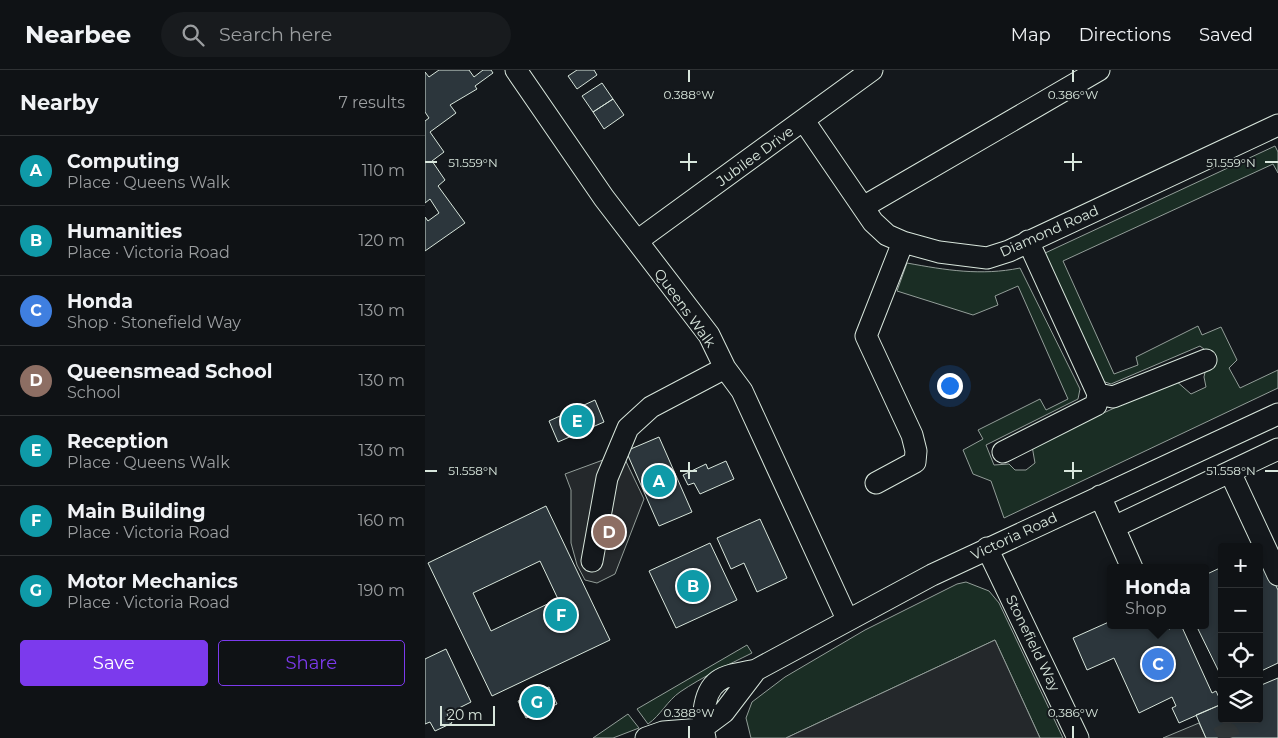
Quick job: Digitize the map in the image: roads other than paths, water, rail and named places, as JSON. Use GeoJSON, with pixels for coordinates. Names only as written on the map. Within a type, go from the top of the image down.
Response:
{"type":"FeatureCollection","features":[{"type":"Feature","properties":{"kind":"street","name":"Queens Walk"},"geometry":{"type":"LineString","coordinates":[[516,70],[637,241],[709,335],[725,368],[742,391],[847,619]]}},
{"type":"Feature","properties":{"kind":"street","name":"Jubilee Drive"},"geometry":{"type":"LineString","coordinates":[[637,241],[804,122],[873,70]]}},
{"type":"Feature","properties":{"kind":"street"},"geometry":{"type":"LineString","coordinates":[[863,206],[1099,70]]}},
{"type":"Feature","properties":{"kind":"street","name":"Diamond Road"},"geometry":{"type":"LineString","coordinates":[[804,122],[863,206],[887,235],[903,242],[954,255],[987,258],[1009,251],[1278,125]]}},
{"type":"Feature","properties":{"kind":"street"},"geometry":{"type":"LineString","coordinates":[[1003,452],[1096,406],[1098,394],[1028,241]]}},
{"type":"Feature","properties":{"kind":"street"},"geometry":{"type":"LineString","coordinates":[[876,483],[915,462],[916,451],[912,435],[866,336],[903,242]]}},
{"type":"Feature","properties":{"kind":"street"},"geometry":{"type":"LineString","coordinates":[[1098,394],[1113,397],[1206,360]]}},
{"type":"Feature","properties":{"kind":"street"},"geometry":{"type":"LineString","coordinates":[[592,562],[607,478],[627,428],[651,407],[725,368]]}},
{"type":"Feature","properties":{"kind":"street","name":"Victoria Road"},"geometry":{"type":"LineString","coordinates":[[703,736],[705,696],[710,686],[729,675],[756,670],[847,619],[987,548],[1278,414]]}},
{"type":"Feature","properties":{"kind":"street"},"geometry":{"type":"LineString","coordinates":[[1114,527],[1278,450]]}},
{"type":"Feature","properties":{"kind":"street"},"geometry":{"type":"LineString","coordinates":[[1230,472],[1278,575]]}},
{"type":"Feature","properties":{"kind":"street"},"geometry":{"type":"LineString","coordinates":[[1100,496],[1130,564]]}},
{"type":"Feature","properties":{"kind":"street","name":"Stonefield Way"},"geometry":{"type":"LineString","coordinates":[[987,548],[1078,738]]}},
{"type":"Feature","properties":{"kind":"street","name":"Victoria Road"},"geometry":{"type":"LineString","coordinates":[[703,736],[756,670]]}},
{"type":"Feature","properties":{"kind":"street"},"geometry":{"type":"LineString","coordinates":[[646,738],[663,732],[703,736]]}},
{"type":"Feature","properties":{"kind":"tunnel"},"geometry":{"type":"LineString","coordinates":[[1218,738],[1228,733],[1230,738]]}},
{"type":"Feature","properties":{"kind":"place","name":"Reception"},"geometry":{"type":"Point","coordinates":[577,421]}},
{"type":"Feature","properties":{"kind":"place","name":"Computing"},"geometry":{"type":"Point","coordinates":[659,481]}},
{"type":"Feature","properties":{"kind":"place","name":"Queensmead School"},"geometry":{"type":"Point","coordinates":[609,532]}},
{"type":"Feature","properties":{"kind":"place","name":"Humanities"},"geometry":{"type":"Point","coordinates":[693,586]}},
{"type":"Feature","properties":{"kind":"place","name":"Main Building"},"geometry":{"type":"Point","coordinates":[561,615]}},
{"type":"Feature","properties":{"kind":"place","name":"Honda"},"geometry":{"type":"Point","coordinates":[1158,664]}},
{"type":"Feature","properties":{"kind":"place","name":"Motor Mechanics"},"geometry":{"type":"Point","coordinates":[537,702]}}]}
